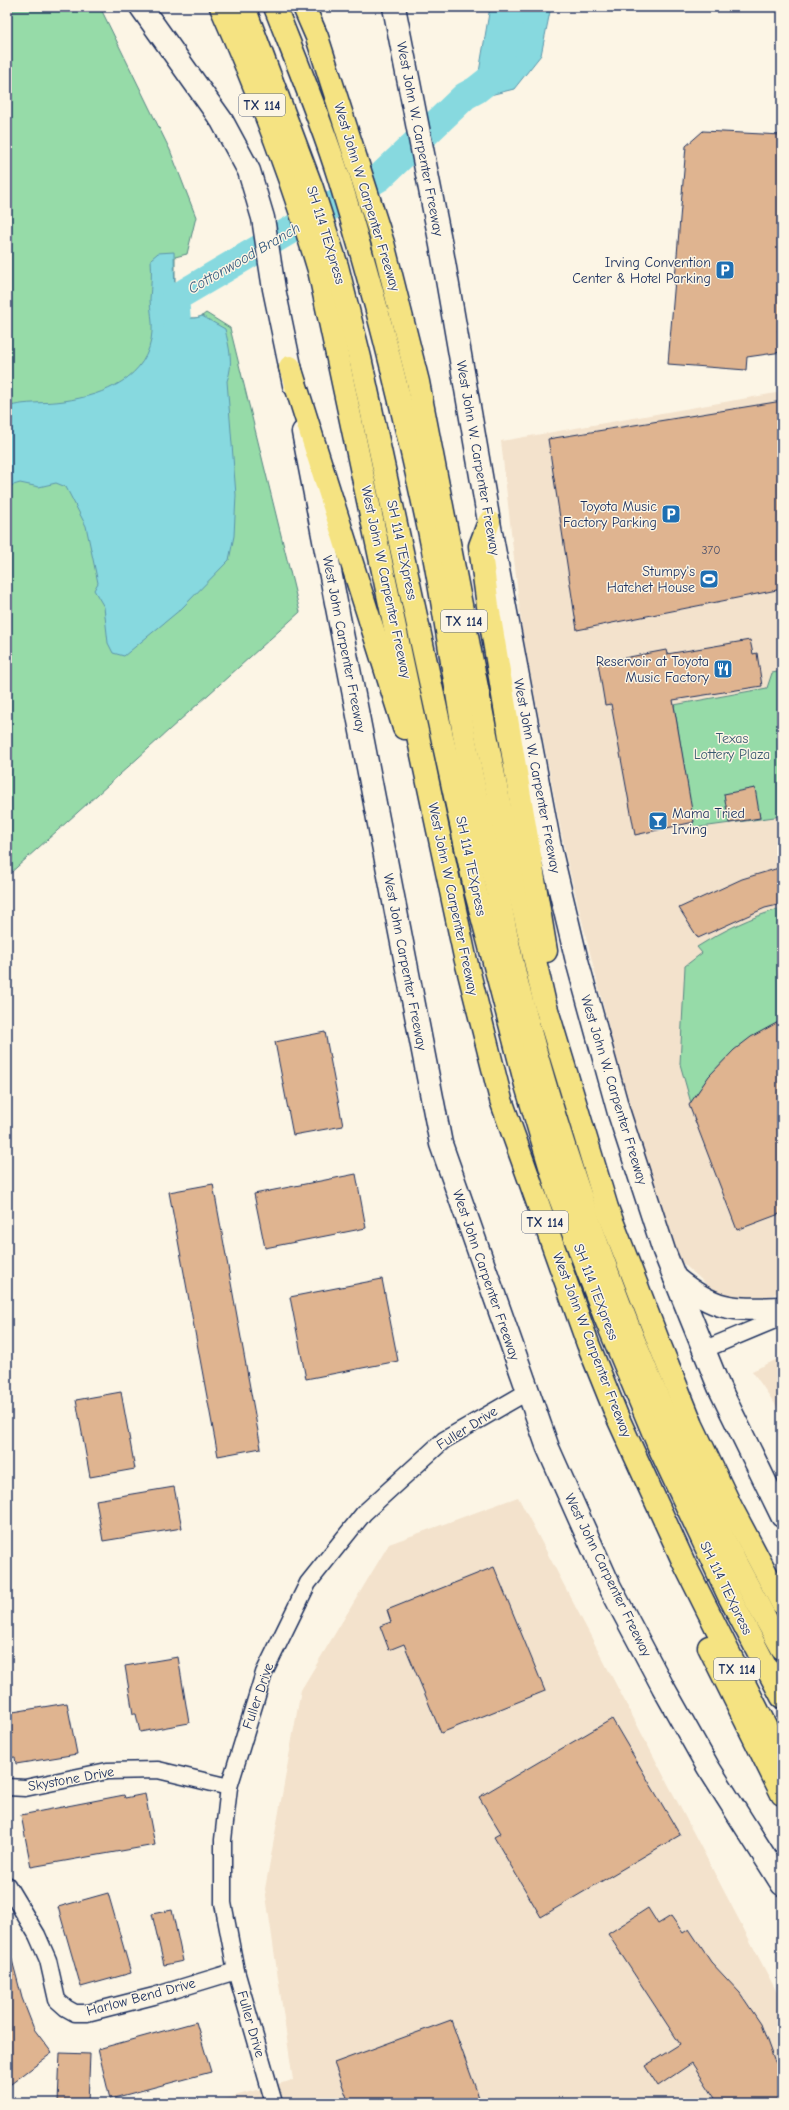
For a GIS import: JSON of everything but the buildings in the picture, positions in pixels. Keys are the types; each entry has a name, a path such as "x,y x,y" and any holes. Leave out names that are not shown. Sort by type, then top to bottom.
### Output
{"highway":[{"name":"West John W Carpenter Freeway","path":"221,7 269,123 299,205 328,268 442,850 465,957 502,1100 588,1344 617,1416 692,1578 782,1759"},
{"name":"SH 114 TEXpress","path":"244,7 312,188 328,268 360,358 476,893 526,1085 558,1193 605,1317 661,1451 729,1596 782,1697"},
{"name":"SH 114 TEXpress","path":"275,7 314,106 338,174 362,254 430,532 469,762 519,988 568,1156 620,1310 677,1444 748,1588 782,1648"},
{"name":"West John W Carpenter Freeway","path":"304,7 317,38 383,243 418,382 500,807 544,1000 607,1208 659,1343 692,1424 731,1507 782,1603"},
{"path":"290,367 442,850"},
{"path":"489,522 480,546 488,606 549,968 544,1000"},
{"path":"692,1578 690,1607 782,1794"}],"main road":[{"name":"West John Carpenter Freeway","path":"141,7 222,121 249,171 263,218 274,289 441,1144 527,1392 548,1448 614,1594 662,1687 708,1766 782,1884"},
{"name":"West John W. Carpenter Freeway","path":"394,7 431,198 489,522 551,852 576,957 619,1113 675,1278 719,1387 782,1516"},
{"path":"675,1278 693,1293 713,1303 736,1310 782,1308"}],"street":[{"path":"703,1350 782,1317"},
{"name":"Fuller Drive","path":"274,2103 236,1971 224,1903 223,1840 229,1787 264,1673 308,1583 364,1513 410,1469 444,1440 527,1392"},
{"name":"Skystone Drive","path":"7,1787 25,1788 107,1771 158,1770 229,1787"},
{"name":"Harlow Bend Drive","path":"7,1885 37,1935 48,1960 57,2000 66,2008 75,2013 87,2013 154,1996 236,1971"}],"shaded area":[{"path":"782,392 782,1291 760,1300 720,1296 679,1260 627,1101 566,857 522,631 501,441"},
{"path":"782,1357 782,1414 752,1371"},
{"path":"518,1497 782,2002 782,2103 209,2103 293,2080 265,1889 301,1690 389,1544"}],"green space":[{"path":"7,7 100,7 170,150 196,217 187,254 175,257 175,304 184,315 188,317 197,318 206,313 230,328 300,612 7,876"},
{"name":"Texas Lottery Plaza","path":"782,671 782,816 694,828 674,705 767,688 772,673"},
{"path":"782,908 782,1021 753,1038 730,1055 710,1076 691,1103 680,1064 685,966 702,953 697,947 707,941 749,920"}],"water":[{"path":"490,7 551,7 541,55 514,89 490,95 476,90"},
{"path":"174,252 175,304 179,312 189,318 202,316 225,329 228,342 230,368 227,381 236,495 234,536 229,560 181,609 124,656 113,653 108,643 104,607 94,590 98,583 86,526 66,487 56,483 39,487 20,483 7,487 7,407 21,404 64,401 94,394 109,389 122,382 133,372 143,361 149,348 152,332 150,299 151,259 158,253"}],"waterway":[{"name":"Cottonwood Branch","path":"179,344 175,298 379,178 465,96 476,90 495,75 513,7"}],"place":[{"name":"Irving Convention Center & Hotel Parking","path":"725,270"},
{"name":"Toyota Music Factory Parking","path":"671,514"},
{"name":"Stumpy's Hatchet House","path":"709,579"},
{"name":"Reservoir at Toyota Music Factory","path":"723,669"},
{"name":"Mama Tried Irving","path":"658,821"}]}
